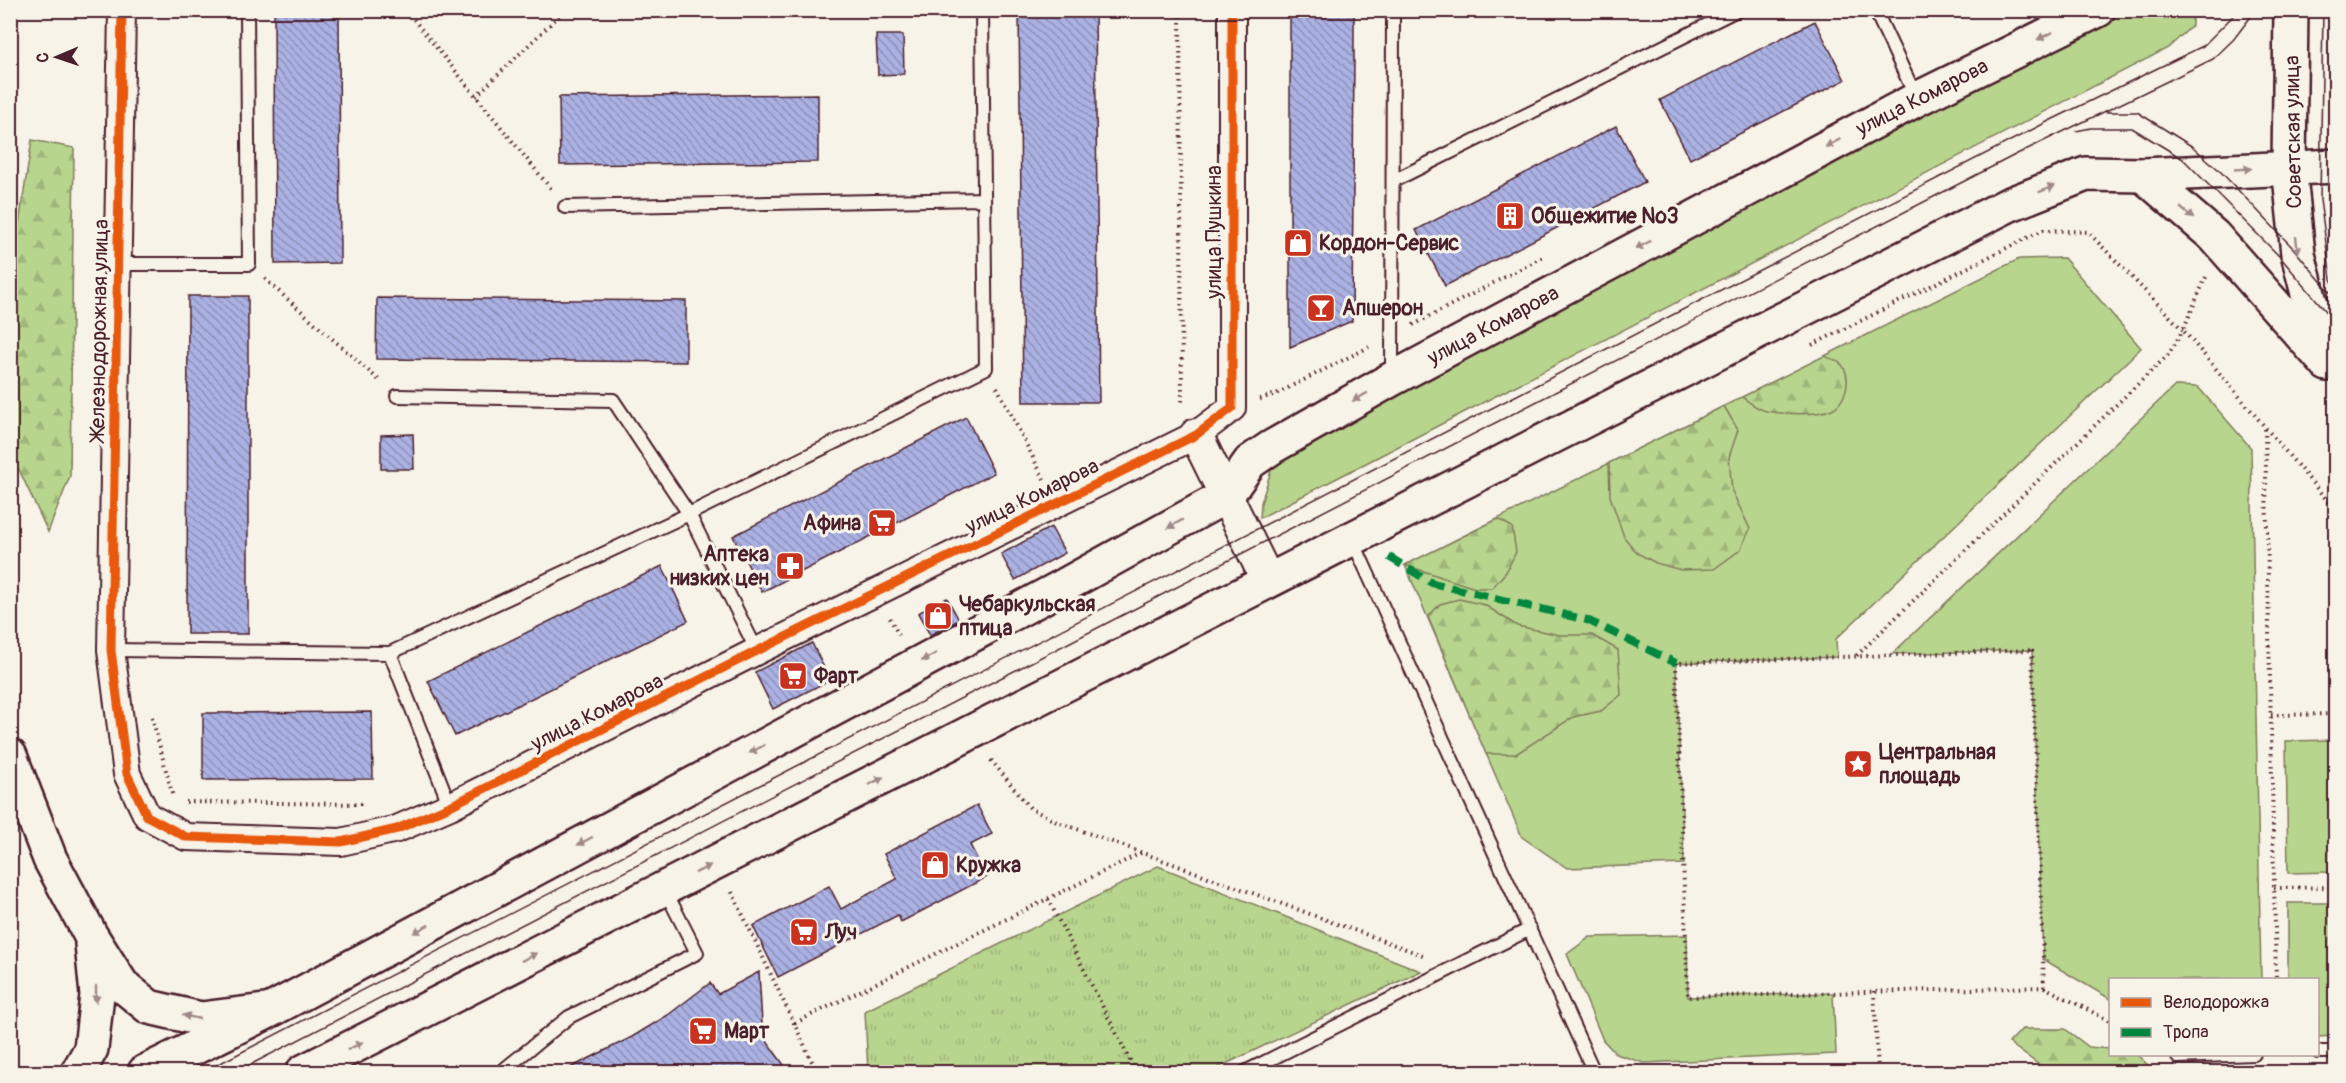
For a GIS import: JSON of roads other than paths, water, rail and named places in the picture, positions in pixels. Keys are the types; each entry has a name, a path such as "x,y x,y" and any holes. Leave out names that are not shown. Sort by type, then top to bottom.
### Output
{"main road":[{"name":"улица Комарова","path":"145,1072 269,1011 1058,589 1226,496 1250,462 1272,447 1392,379 1917,99 2098,10"},
{"name":"Советская улица","path":"2291,10 2289,166 2298,254 2310,302 2336,354"},
{"path":"303,1072 2008,205 2086,174 2143,175 2289,166 2336,166"},
{"path":"2143,175 2214,236 2336,373"},
{"path":"10,756 50,859 91,936 122,985 150,1007 201,1019 269,1011"},
{"path":"10,821 50,859"},
{"path":"78,1072 91,1049 97,995 91,936"}],"street":[{"name":"Железнодорожная улица","path":"111,650 122,10"},
{"name":"улица Пушкина","path":"1189,422 1233,408 1232,10"},
{"name":"улица Комарова","path":"111,650 127,774 147,816 186,837 341,842 397,829 450,806 757,651 1189,422"},
{"path":"1189,422 1268,581"}],"lane":[{"path":"119,264 249,264 247,10"},
{"path":"111,650 390,653 689,514 986,368 982,10"},
{"path":"1711,10 1711,24"},
{"path":"1393,181 1737,10"},
{"path":"1875,10 1917,99"},
{"path":"1392,379 1393,12"},
{"path":"565,207 983,199"},
{"path":"397,396 613,400 689,514 757,651"},
{"path":"1352,539 1594,1072"},
{"path":"390,653 450,806"},
{"path":"501,1072 569,1017 697,953 664,889"},
{"path":"1245,1072 1530,930"},
{"path":"2319,1052 2336,1052"},
{"path":"2178,1057 2203,1056"}],"tram line":[{"path":"203,1072 2047,122 2203,46 2239,10"},
{"path":"236,1072 2015,155 2213,59 2233,40 2256,10"},
{"path":"2323,10 2320,200 2331,279 2336,289"},
{"path":"2106,112 2137,112 2193,147 2219,170 2293,248 2336,299"},
{"path":"2076,131 2091,128 2132,128 2183,159 2281,258 2336,323"}],"place":[{"name":"Общежитие №3","path":"1510,216"},
{"name":"Кордон-Сервис","path":"1298,243"},
{"name":"Апшерон","path":"1321,308"},
{"name":"Афина","path":"882,523"},
{"name":"Аптека низких цен","path":"790,566"},
{"name":"Чебаркульская птица","path":"938,616"},
{"name":"Фарт","path":"793,676"},
{"name":"Центральная площадь","path":"1858,764"},
{"name":"Кружка","path":"935,865"},
{"name":"Луч","path":"804,932"},
{"name":"Март","path":"703,1031"}]}
